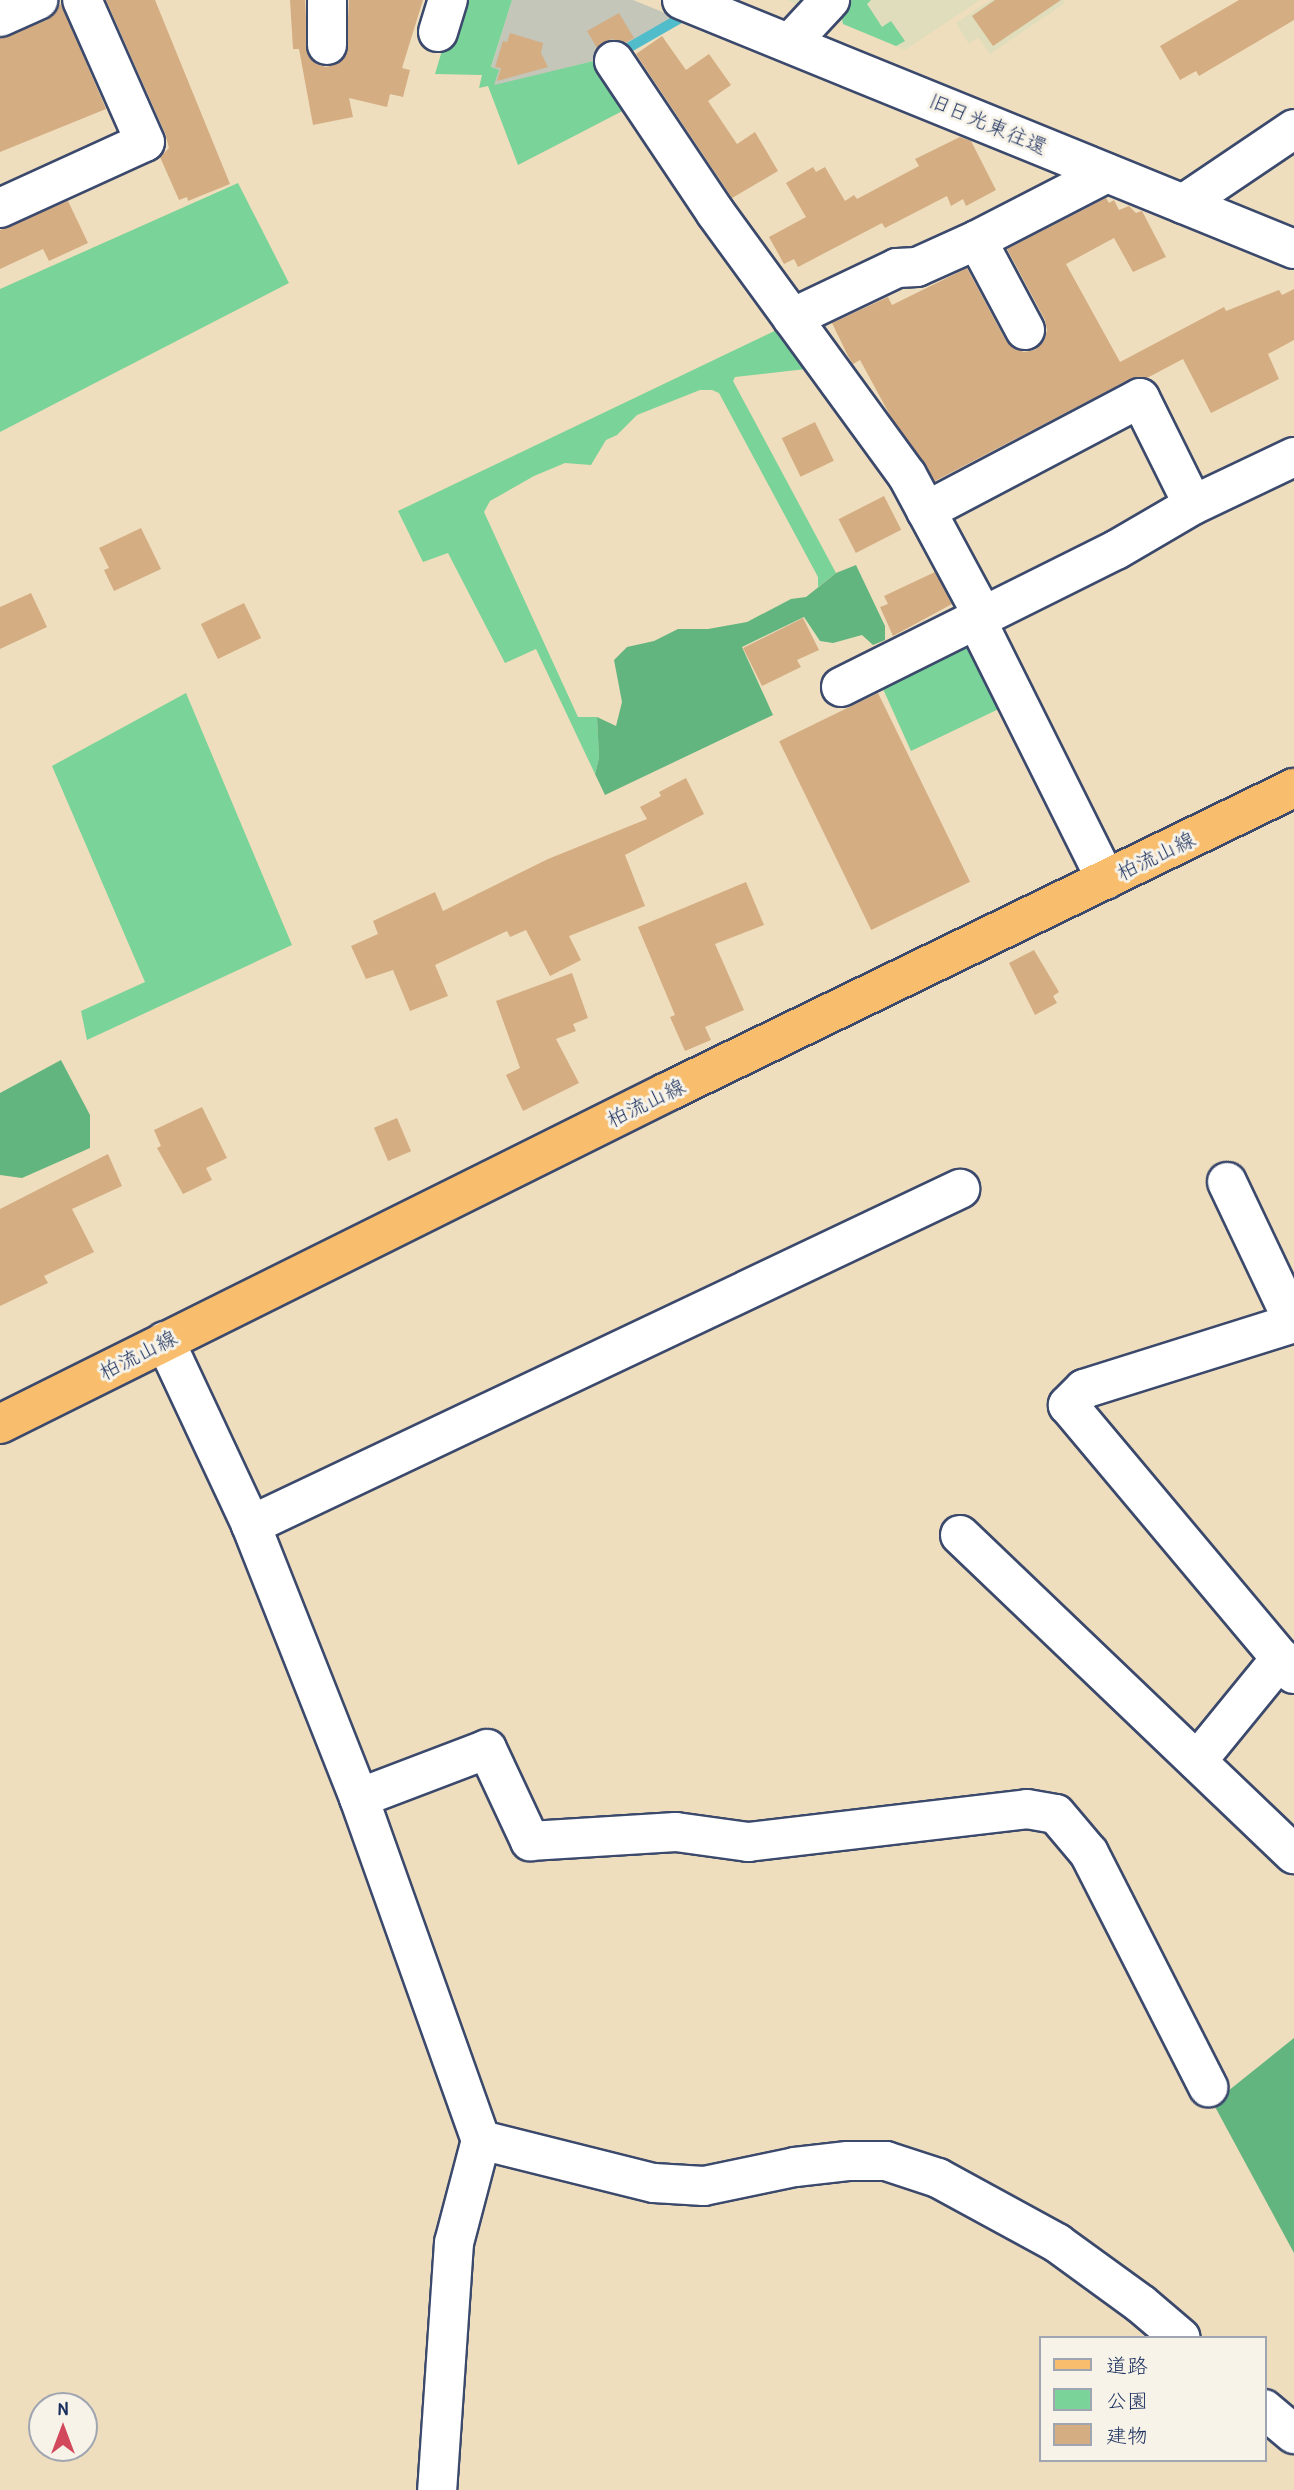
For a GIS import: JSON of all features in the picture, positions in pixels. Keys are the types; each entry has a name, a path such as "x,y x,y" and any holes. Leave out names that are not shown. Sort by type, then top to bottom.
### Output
{"main road":[{"name":"柏流山線","path":"0,1424 679,1086 1294,788"}],"street":[{"path":"0,17 38,0"},
{"path":"0,208 145,142 82,0"},
{"path":"327,0 327,45"},
{"name":"旧日光東往還","path":"682,0 1294,249"},
{"path":"790,43 830,0"},
{"path":"614,61 715,212 907,475 1106,880"},
{"path":"1183,204 1294,129"},
{"path":"792,318 897,268 917,267 977,240 1107,173"},
{"path":"977,240 1025,330"},
{"path":"926,511 1140,398 1193,505"},
{"path":"841,687 1116,550 1193,505 1294,457"},
{"path":"1197,1761 1287,1666 1068,1405 1084,1389 1294,1323 1227,1182"},
{"path":"251,1525 960,1189"},
{"path":"165,1341 251,1525 359,1798 481,2140 454,2243 437,2490"},
{"path":"960,1535 1294,1854"},
{"path":"359,1798 487,1749 530,1841 676,1832 748,1842 1027,1810 1056,1814 1089,1853 1209,2087"},
{"path":"481,2140 654,2183 704,2186 795,2167 848,2161 886,2161 938,2178 1057,2243 1141,2304 1179,2336"},
{"path":"1266,2411 1294,2434"}],"shaded area":[{"path":"512,0 633,0 675,17 606,58 494,86 491,68"},
{"path":"787,0 980,0 905,50"},
{"path":"991,0 1063,0 1065,3 990,54 978,37 969,44 956,23"}],"green space":[{"path":"457,0 512,0 491,67 499,70 494,85 606,58 638,103 518,165 488,86 479,88 482,75 435,74"},
{"path":"852,0 871,0 867,4 882,27 891,21 905,41 896,46 843,24 841,11"},
{"path":"238,183 289,283 0,432 0,289"},
{"path":"787,325 806,369 735,377 733,381 836,573 818,587 818,577 719,393 712,390 700,390 637,415 617,435 606,440 591,465 565,463 534,476 490,501 484,512 578,717 597,717 599,758 595,774 536,649 505,663 448,553 423,562 398,511"},
{"path":"856,565 885,626 885,640 873,645 862,635 833,643 820,641 804,617 742,647 773,715 605,795 595,774 599,758 597,717 616,726 622,702 614,660 627,647 654,641 678,629 708,629 747,622 791,599 806,597 836,573"},
{"path":"960,639 976,644 1005,706 911,751 879,680"},
{"path":"186,693 292,945 87,1040 81,1011 145,982 52,766"},
{"path":"61,1060 90,1115 90,1148 22,1178 0,1175 0,1093"},
{"path":"1294,2038 1294,2253 1213,2103"}],"building":[{"path":"106,0 155,0 230,184 188,201 187,197 179,200 160,157 169,148 165,133"},
{"path":"290,0 305,0 308,55 316,64 326,67 337,64 346,55 349,0 423,0 402,68 410,70 403,97 390,94 387,107 349,98 353,117 313,125 299,49 293,49"},
{"path":"995,0 1061,0 993,46 972,16"},
{"path":"1239,0 1294,0 1294,20 1199,76 1196,71 1180,80 1160,46"},
{"path":"61,4 106,109 0,152 0,38 47,20"},
{"path":"619,13 634,38 625,43 612,39 597,48 587,31"},
{"path":"510,33 543,43 541,53 548,67 497,81 501,68 495,67 503,41 507,42"},
{"path":"662,36 686,70 709,54 731,85 708,101 737,144 755,132 778,171 732,198 636,54"},
{"path":"960,137 971,141 996,190 966,206 963,199 951,206 947,196 885,228 882,223 798,267 794,259 784,264 769,237 806,217 786,183 813,167 816,172 825,167 845,201 854,195 857,199 919,166 915,159"},
{"path":"1106,198 1109,203 1114,200 1119,210 1129,206 1136,213 1142,211 1166,257 1133,272 1114,238 1066,264 1120,362 1224,307 1226,311 1279,290 1282,295 1294,289 1294,340 1268,354 1279,379 1211,413 1183,359 1147,378 1130,379 935,481 891,417 860,360 853,364 832,323 888,297 892,305 967,268 1006,341 1013,348 1024,352 1035,350 1044,341 1047,330 1045,320 1007,249"},
{"path":"68,201 88,243 49,261 43,249 0,269 0,230"},
{"path":"815,422 834,461 801,477 782,438"},
{"path":"884,496 901,530 856,553 839,519"},
{"path":"141,528 161,569 114,591 104,570 109,568 99,548"},
{"path":"935,572 952,604 893,636 880,607 888,604 884,596"},
{"path":"31,593 47,627 0,649 0,607"},
{"path":"244,603 261,638 218,659 201,624"},
{"path":"803,618 819,650 797,660 801,667 762,686 743,648"},
{"path":"878,693 970,882 871,930 779,741"},
{"path":"686,778 704,814 625,855 645,906 569,936 581,960 550,976 526,930 510,937 507,931 435,965 448,996 410,1011 393,970 366,979 351,946 378,934 373,921 435,892 443,911 548,859 647,819 640,807 661,796 659,792"},
{"path":"746,882 764,925 715,944 744,1010 705,1027 711,1040 685,1051 670,1017 675,1015 638,927"},
{"path":"1034,950 1059,992 1053,996 1057,1003 1035,1015 1009,963"},
{"path":"572,973 588,1018 573,1024 576,1031 556,1039 579,1083 523,1111 506,1075 520,1068 496,1001"},
{"path":"202,1107 227,1158 206,1168 212,1180 183,1194 157,1148 161,1146 154,1130"},
{"path":"397,1118 411,1151 388,1161 374,1128"},
{"path":"108,1154 122,1186 72,1209 94,1252 44,1276 48,1283 0,1306 0,1209"}],"waterway":[{"path":"616,55 682,17"}]}
